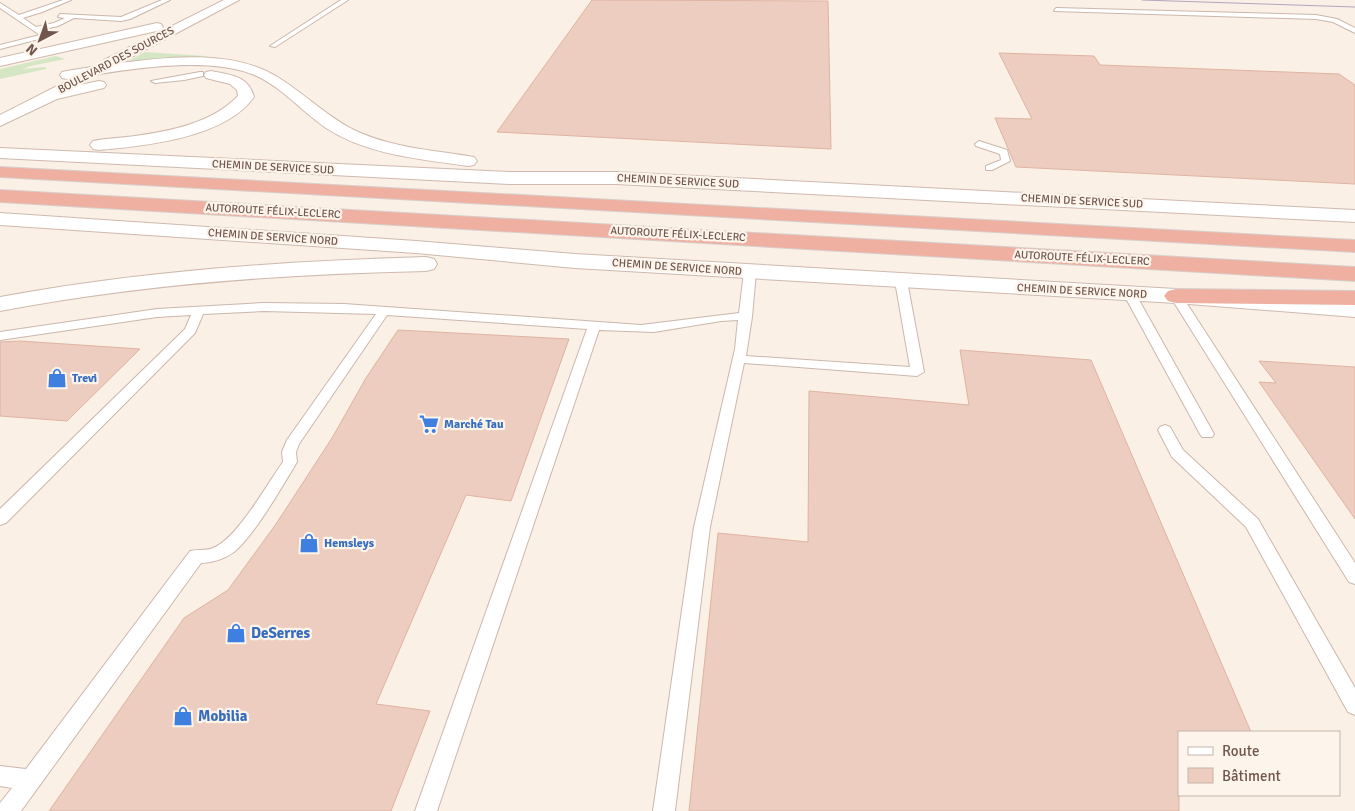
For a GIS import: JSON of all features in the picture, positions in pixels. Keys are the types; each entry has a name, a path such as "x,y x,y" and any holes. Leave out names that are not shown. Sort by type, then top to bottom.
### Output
{"highway":[{"name":"AUTOROUTE FÉLIX-LECLERC","path":"0,172 1355,246"},
{"name":"AUTOROUTE FÉLIX-LECLERC","path":"0,196 1355,274"},
{"path":"1176,296 1355,298"}],"main road":[{"name":"BOULEVARD DES SOURCES","path":"0,108 216,0"},
{"name":"BOULEVARD DES SOURCES","path":"0,121 52,95 64,86 233,0"},
{"path":"0,62 69,48 168,24"},
{"path":"140,47 228,56 245,61 248,69"},
{"path":"67,75 96,70 189,63 226,64 267,76 335,126 380,145 432,156 616,178"},
{"path":"0,145 99,144 152,138 184,131 211,122 231,112 246,97 244,88 236,81 220,76 178,73 139,77 52,95"},
{"name":"CHEMIN DE SERVICE SUD","path":"0,153 510,178 616,178 1355,216"},
{"name":"CHEMIN DE SERVICE NORD","path":"0,219 416,247 574,261 1129,293 1355,310"},
{"path":"0,304 97,286 215,273 352,266 574,261"}],"lane":[{"path":"19,17 40,12 68,0"},
{"path":"60,16 121,19 130,17 167,0"},
{"path":"272,46 345,0"},
{"path":"0,5 45,36 0,47"},
{"path":"27,7 40,12"},
{"path":"1056,10 1316,17 1335,20 1355,32"},
{"path":"35,29 56,25 73,17"},
{"path":"154,81 184,78 200,74"},
{"path":"979,144 1004,152 1006,161 989,168"},
{"path":"664,811 702,527 739,360 746,317 750,272"},
{"path":"739,360 917,372 902,281"},
{"path":"1129,293 1207,434"},
{"path":"1176,296 1355,577"},
{"path":"0,336 114,317 199,310 294,307 655,329 734,316 746,317"},
{"path":"0,519 191,330 199,310"},
{"path":"8,811 196,556 204,557 221,552 242,535 290,462 289,452 292,443 384,311"},
{"path":"426,811 594,326"},
{"path":"1165,430 1177,453 1252,523 1355,706"},
{"path":"0,776 31,780"}],"green space":[{"path":"145,52 205,56 235,61 123,64"},
{"path":"56,56 65,59 22,69 45,67 46,69 0,79 0,69"}],"building":[{"path":"592,0 828,1 831,149 497,132"},
{"path":"999,53 1094,56 1100,65 1339,74 1355,85 1355,184 1016,167 995,118 1032,119"},
{"path":"398,330 569,339 511,501 466,495 376,704 430,711 391,811 49,811 184,618 228,590 276,524 332,438 366,378"},
{"path":"20,341 140,349 67,421 0,416 0,342"},
{"path":"960,350 1091,360 1251,731 1178,731 1179,811 689,811 718,533 808,542 809,391 969,405"},
{"path":"1259,361 1355,367 1355,519 1259,382 1276,383"}],"tram line":[{"path":"1142,0 1355,7"}],"place":[{"name":"Trevi","path":"57,378"},
{"name":"Marché Tau","path":"429,424"},
{"name":"Hemsleys","path":"309,543"},
{"name":"DeSerres","path":"236,633"},
{"name":"Mobilia","path":"183,716"}]}
